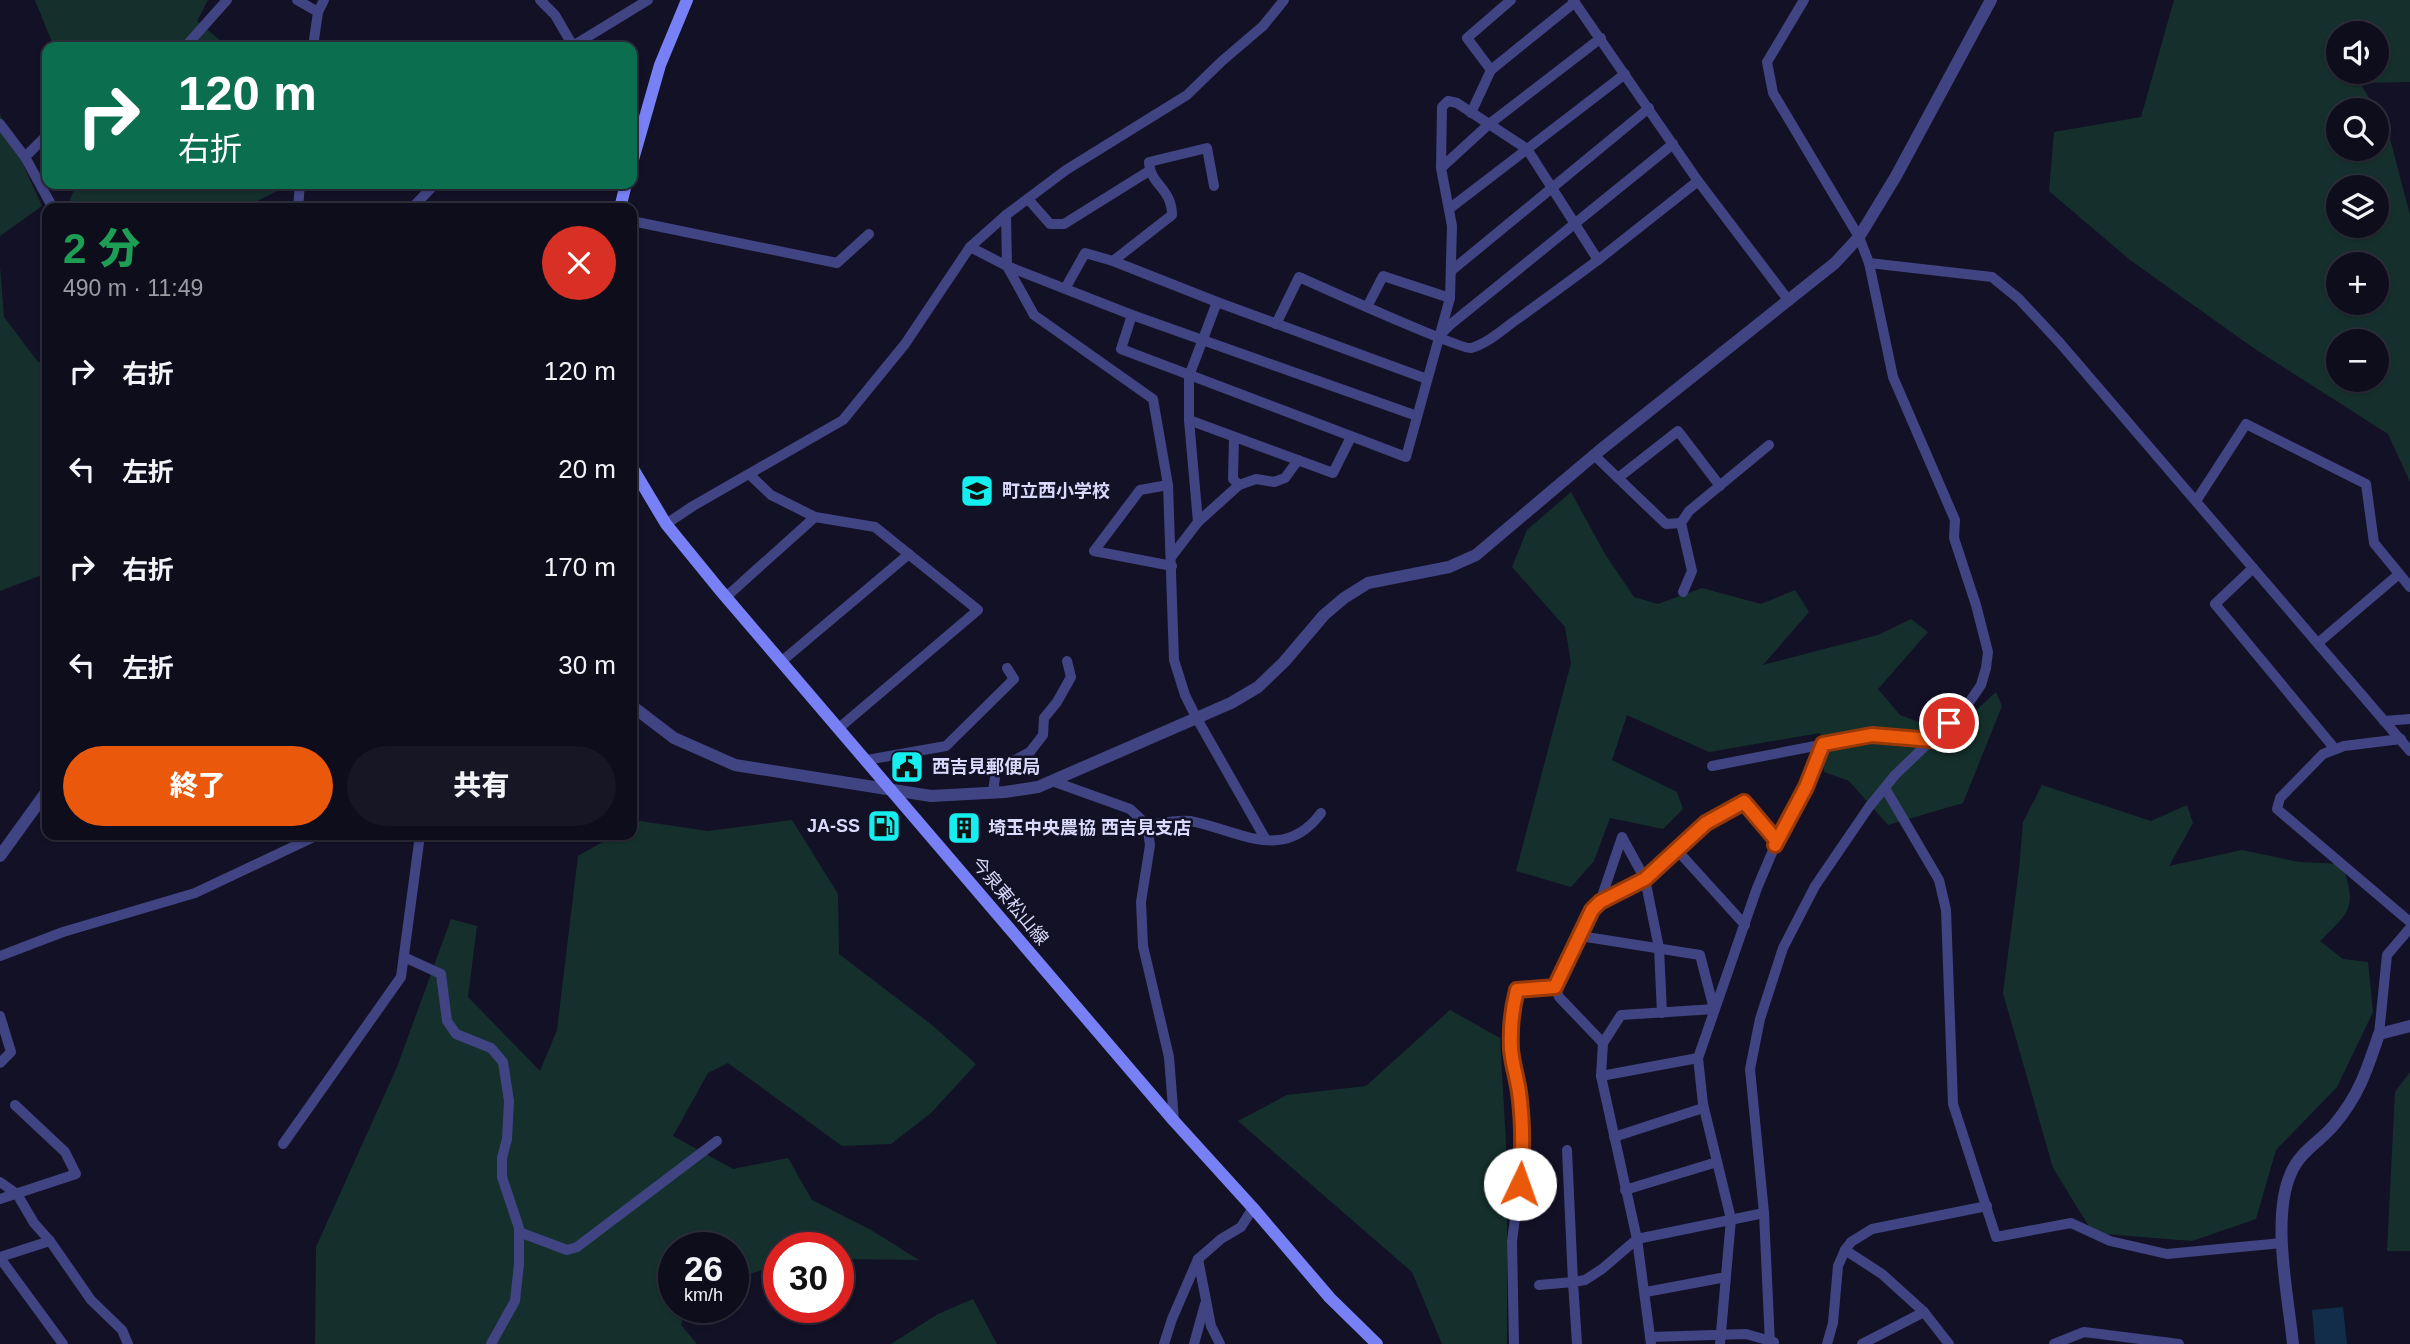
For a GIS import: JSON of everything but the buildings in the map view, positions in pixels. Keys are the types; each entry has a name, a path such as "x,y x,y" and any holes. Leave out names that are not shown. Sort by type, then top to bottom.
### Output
{"main road":[{"path":"637,146 660,65 687,0"},
{"name":"今泉東松山線","path":"637,475 666,524 726,597 1174,1121 1330,1298 1377,1344"}],"street":[{"path":"190,42 227,0"},
{"path":"297,0 318,12"},
{"path":"314,42 318,12 324,0"},
{"path":"540,0 555,15 569,42"},
{"path":"580,42 648,0"},
{"path":"666,524 843,419 905,344 970,247 1006,215 1066,170 1187,95 1263,26 1284,0"},
{"path":"1491,70 1467,38 1511,0"},
{"path":"1715,1009 1621,1016 1603,1043 1601,1076 1637,1239 1651,1341 1720,1340 1746,1334 1772,1343 1765,1213 1750,1069 1760,1018 1783,948 1815,886 1869,807 1895,775 1966,707 1981,685 1987,652 1976,605 1954,538 1955,520 1893,377 1869,263 1859,237 1773,93 1767,62 1804,0"},
{"path":"637,710 674,738 735,765 931,796 1038,787 1231,703 1258,687 1284,662 1324,615 1343,598 1367,583 1449,567 1476,555 1594,455 1835,263 1859,237 1991,0"},
{"path":"1471,113 1491,70 1574,1 1698,181 1789,301"},
{"path":"1441,169 1488,125 1601,38"},
{"path":"1449,209 1625,74"},
{"path":"1132,315 1121,349 1406,457 1450,298 1452,236 1441,169 1442,107 1448,102 1457,103 1527,149 1598,260"},
{"path":"1451,271 1649,108"},
{"path":"0,124 25,157 42,188"},
{"path":"25,157 42,140"},
{"path":"1440,336 1451,324 1673,144"},
{"path":"1113,261 1172,215 1172,201 1149,171 1149,162 1206,148 1214,186"},
{"path":"1028,199 1050,223 1064,224 1149,171"},
{"path":"1276,324 1299,277 1440,336 1459,347 1470,348 1494,336 1598,260 1698,181"},
{"path":"417,203 430,189"},
{"path":"1006,215 1007,265 1034,315 1153,399 1168,485 1174,660 1185,695 1196,717 1266,840"},
{"path":"637,222 837,263 870,234"},
{"path":"970,247 1007,265 1132,315 1417,416"},
{"path":"1066,287 1085,253 1113,261 1427,379"},
{"path":"1869,263 1992,277 2004,285 2060,343 2410,751"},
{"path":"1367,307 1383,276 1450,298"},
{"path":"1198,522 1189,420 1189,376 1217,302"},
{"path":"1189,420 1333,473 1351,437"},
{"path":"2196,501 2246,424 2366,484 2374,543 2410,587"},
{"path":"1618,478 1678,431 1720,486"},
{"path":"1234,438 1233,479 1238,485"},
{"path":"1683,592 1692,571 1681,523 1689,512 1769,445"},
{"path":"1594,455 1666,524 1681,523"},
{"path":"1172,561 1198,522 1238,485 1256,479 1274,482 1285,478 1298,460"},
{"path":"748,474 771,495 815,517 875,527 978,610 839,728"},
{"path":"1168,485 1140,490 1094,551 1172,561"},
{"path":"726,597 815,517"},
{"path":"782,661 909,554"},
{"path":"2253,568 2215,604 2335,749"},
{"path":"2318,643 2399,574"},
{"path":"993,792 996,770 1030,752 1043,735 1044,718 1071,677 1067,661"},
{"path":"867,760 947,746 1014,679 1007,668"},
{"path":"2384,721 2410,719"},
{"path":"1712,766 1872,735 1932,740"},
{"path":"2400,739 2335,749 2323,754 2280,799 2277,809 2410,922"},
{"path":"1720,1340 1731,1219 1703,1108 1698,1058 1775,845 1806,787 1823,744"},
{"path":"1052,780 1130,809 1147,825 1150,845 1141,902 1143,946 1169,1057 1174,1121"},
{"path":"1885,788 1939,880 1946,909 1953,1104 1996,1237 2071,1223 2110,1241 2166,1254 2282,1243"},
{"path":"0,856 42,797"},
{"path":"1603,1043 1559,997 1555,987 1592,910 1600,902 1645,879 1706,823 1744,802 1777,841 1775,845"},
{"path":"1147,825 1188,820 1253,839 1266,840 1295,837 1321,813"},
{"path":"1600,902 1622,837 1645,879 1659,948 1662,1013"},
{"path":"0,956 63,932 195,894 308,840"},
{"path":"284,1144 401,977 419,840"},
{"path":"1676,849 1745,925"},
{"path":"2293,1344 2282,1243 2282,1209 2291,1171 2302,1154 2333,1126 2361,1087 2379,1034 2387,956 2410,928"},
{"path":"1580,936 1700,955 1715,1009"},
{"path":"404,957 441,974 447,1021 457,1034 491,1048 503,1062 509,1101 502,1177 519,1233 515,1301 491,1344"},
{"path":"1514,1344 1512,1241 1523,1159 1519,1091 1511,1050 1512,1009 1517,990 1555,987"},
{"path":"0,1016 10,1052 0,1063"},
{"path":"2379,1034 2410,1026"},
{"path":"1601,1076 1698,1058"},
{"path":"0,1199 76,1174 65,1152 15,1105"},
{"path":"1614,1137 1703,1108"},
{"path":"519,1233 567,1250 577,1247 717,1141"},
{"path":"1567,1150 1577,1344"},
{"path":"1625,1190 1717,1161"},
{"path":"0,1182 17,1194 34,1223 50,1241 91,1300 122,1330 128,1344"},
{"path":"1827,1344 1833,1323 1838,1266 1851,1242 1872,1229 1987,1206"},
{"path":"1164,1344 1176,1308 1198,1259 1221,1239 1241,1227 1253,1208"},
{"path":"1539,1284 1585,1280 1637,1239 1765,1213"},
{"path":"50,1241 0,1258 62,1344"},
{"path":"1845,1250 1882,1274 1924,1312 1949,1344"},
{"path":"1198,1259 1211,1326 1220,1344"},
{"path":"1646,1292 1726,1277"},
{"path":"1195,1344 1206,1299"},
{"path":"1862,1344 1924,1312"},
{"path":"2054,1344 2084,1332 2179,1344"}],"green space":[{"path":"35,0 208,0 197,21 222,42 52,42"},
{"path":"2174,0 2410,0 2410,82 2389,82 2389,21 2326,21 2326,84 2361,84 2369,98 2326,98 2326,161 2389,161 2389,135 2410,215 2410,482 2388,434 2255,349 2130,260 2049,191 2054,132 2141,117"},
{"path":"0,114 42,206 0,236"},
{"path":"75,189 279,190 254,203 72,203 70,199"},
{"path":"0,266 4,317 38,362 42,363 42,575 0,591"},
{"path":"1571,492 1605,554 1634,597 1658,604 1702,588 1761,604 1795,590 1809,612 1763,665 1878,635 1911,619 1928,632 1878,689 1900,715 1950,734 1996,692 2002,706 1963,803 1888,825 1849,781 1824,772 1820,733 1709,752 1627,715 1612,760 1677,792 1683,809 1663,829 1610,818 1594,861 1571,887 1516,871 1571,663 1565,627 1512,567 1527,530"},
{"path":"2042,785 2151,821 2187,805 2193,823 2169,866 2242,850 2299,862 2342,864 2349,890 2348,907 2345,915 2320,941 2343,959 2368,962 2373,1012 2337,1087 2276,1150 2256,1219 2192,1241 2093,1233 2053,1168 2003,993 2023,822"},
{"path":"792,820 838,894 839,954 932,1025 976,1064 931,1113 891,1144 842,1146 728,1063 708,1073 673,1136 733,1169 788,1158 812,1200 871,1230 919,1260 854,1259 854,1232 763,1232 763,1270 749,1274 749,1232 658,1232 658,1323 682,1323 697,1344 315,1344 316,1247 397,1067 451,919 477,926 468,997 540,1071 557,1030 578,856 606,840 637,840 637,822 708,831"},
{"path":"1450,1010 1500,1038 1507,1162 1507,1344 1442,1344 1412,1272 1238,1121 1287,1095 1366,1086"},
{"path":"2410,1072 2410,1251 2387,1251 2395,1092"},
{"path":"973,1299 997,1344 891,1344 938,1314"}],"water":[{"path":"2343,1307 2347,1344 2315,1344 2312,1310"}],"place":[{"name":"町立西小学校","path":"977,491"},
{"name":"西吉見郵便局","path":"907,767"},
{"name":"JA-SS","path":"884,826"},
{"name":"埼玉中央農協 西吉見支店","path":"964,828"}],"route":[{"path":"1520,1184 1523,1159 1521,1118 1511,1050 1512,1009 1517,990 1555,987 1592,910 1600,902 1645,879 1706,823 1744,802 1777,841 1775,845 1806,787 1823,744 1872,735 1932,740 1949,723"}]}
